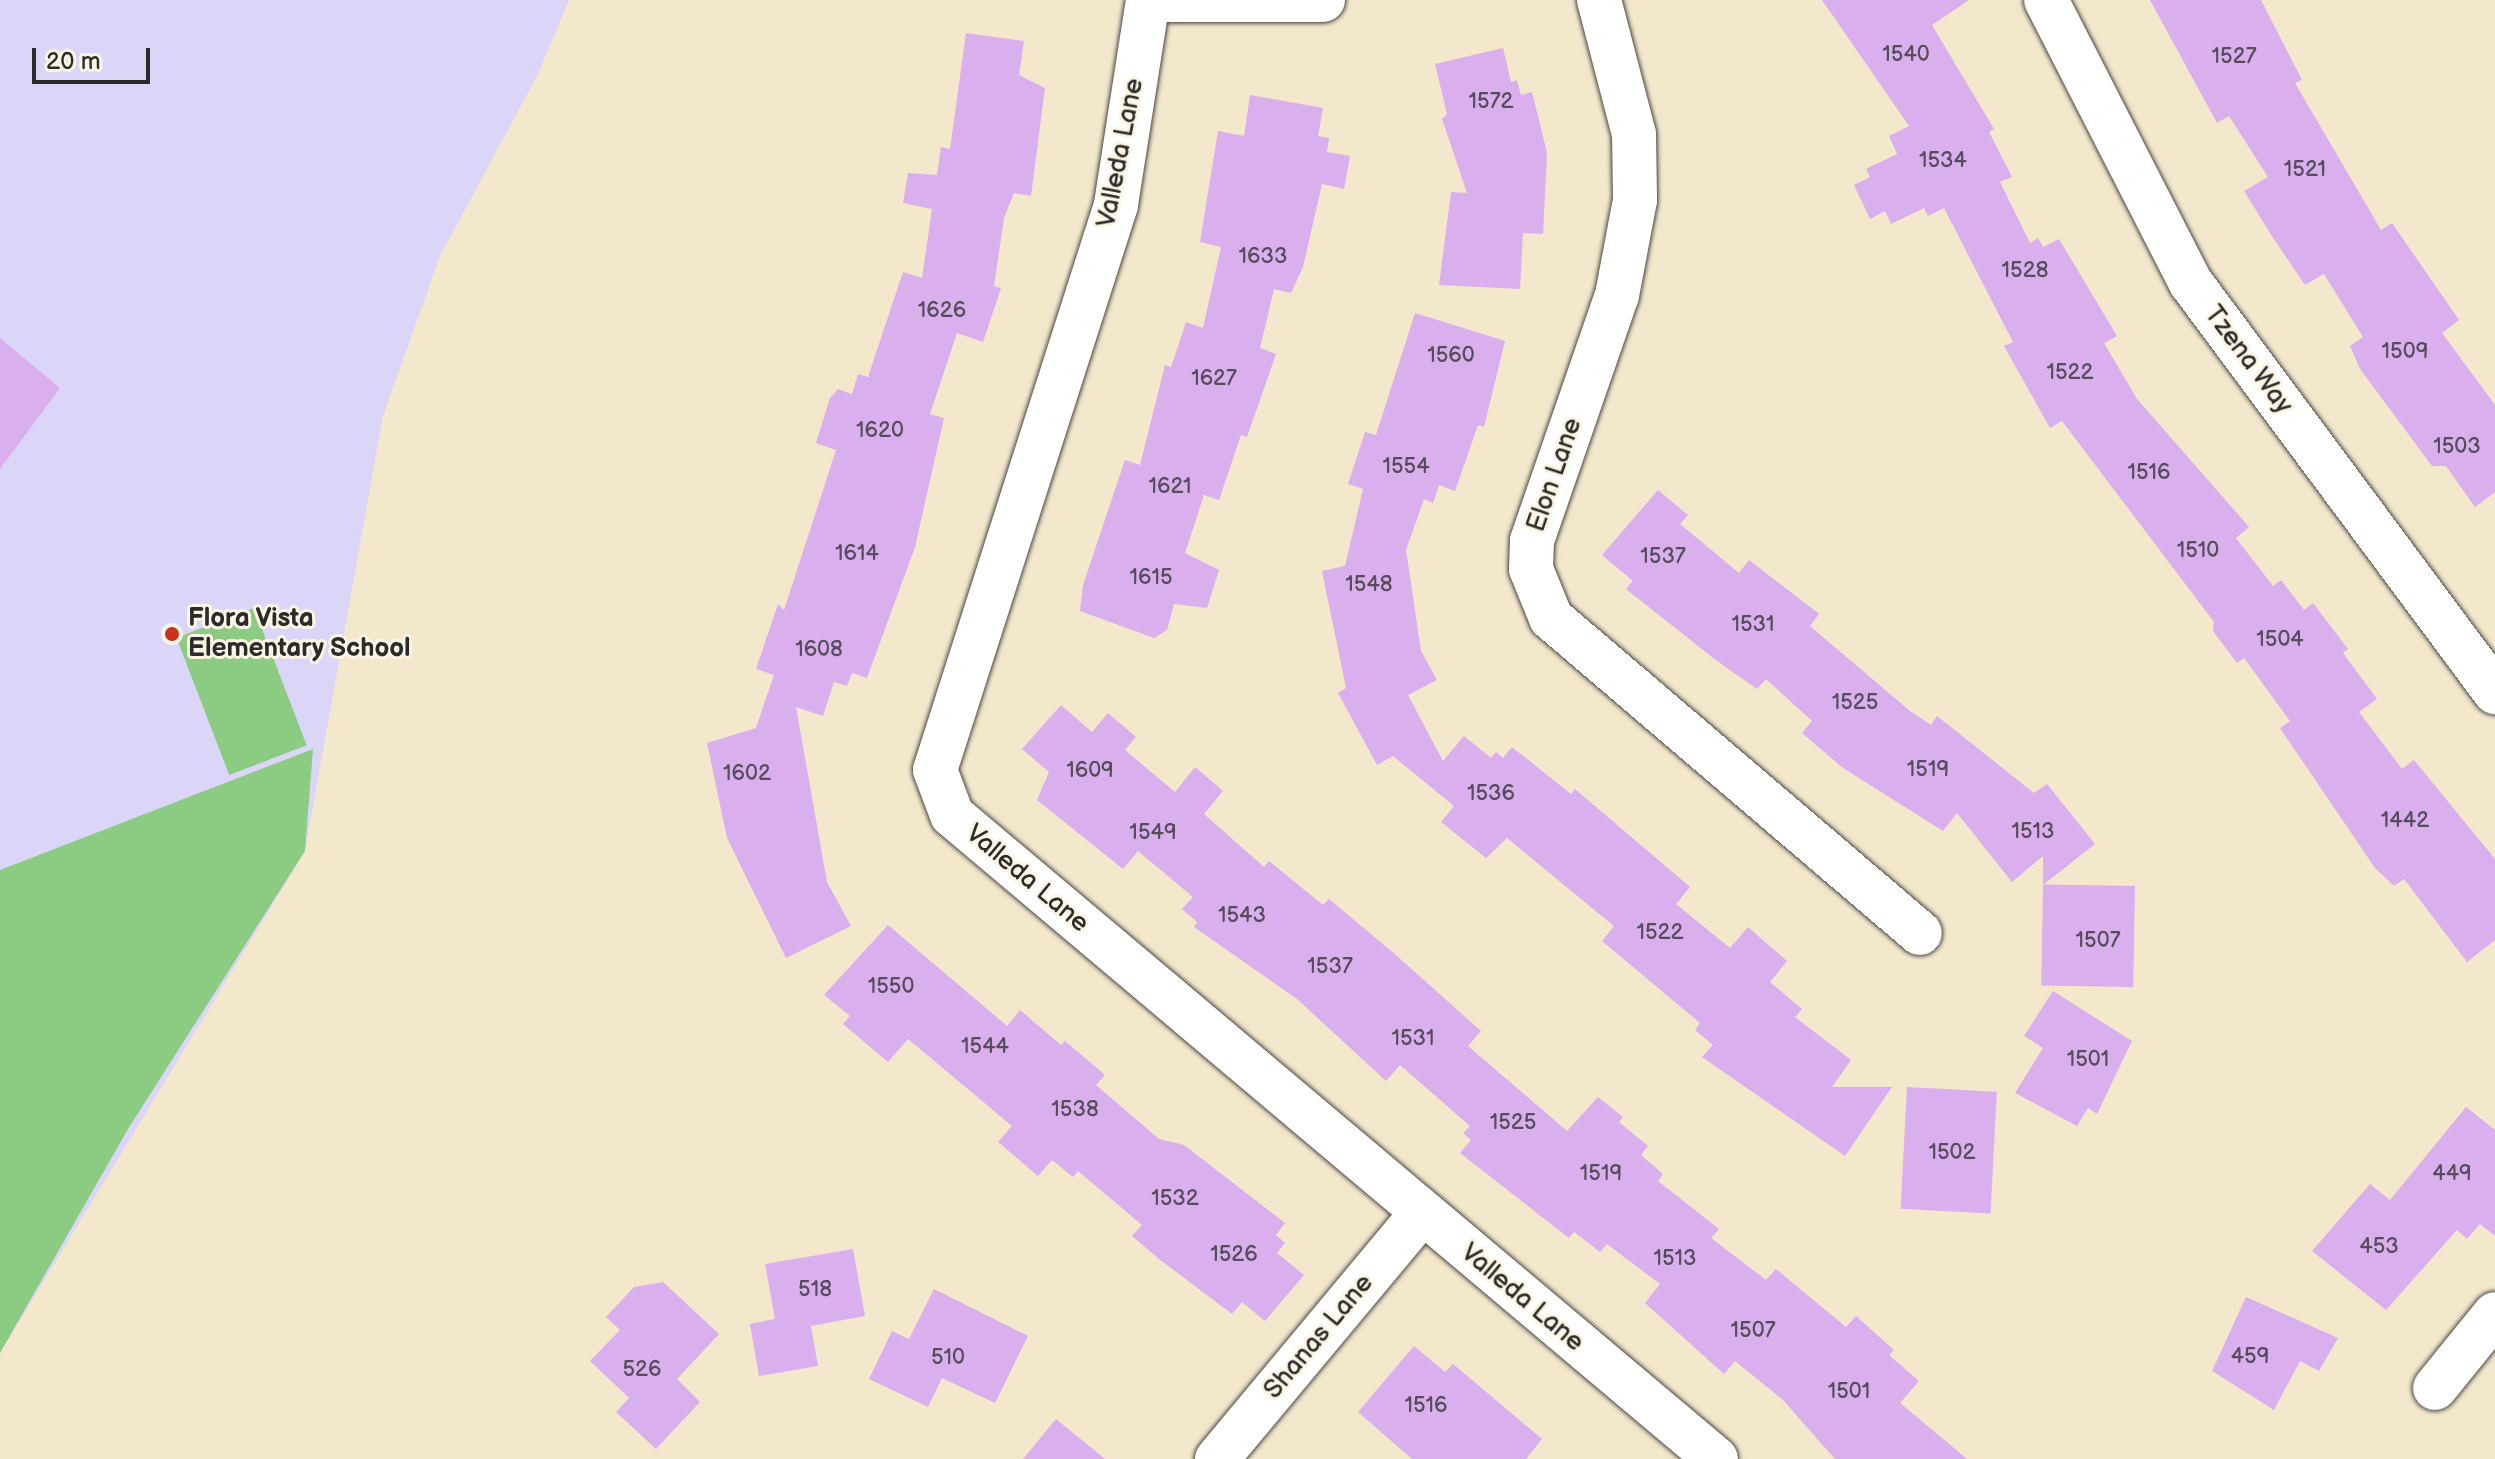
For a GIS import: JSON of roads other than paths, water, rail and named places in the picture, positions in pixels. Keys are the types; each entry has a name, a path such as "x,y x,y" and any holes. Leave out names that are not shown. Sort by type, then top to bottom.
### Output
{"street":[{"name":"Valleda Lane","path":"1148,0 1116,205 935,770 952,815 1421,1214 1716,1459"},
{"path":"1160,0 1323,0"},
{"name":"Elon Lane","path":"1599,0 1634,134 1635,200 1617,295 1532,541 1531,569 1551,618 1920,933"},
{"name":"Tzena Way","path":"2046,0 2191,283 2495,692"},
{"name":"Shanas Lane","path":"1217,1459 1421,1214"},
{"path":"2435,1388 2495,1314"}],"place":[{"name":"Flora Vista Elementary School","path":"172,634"}]}
